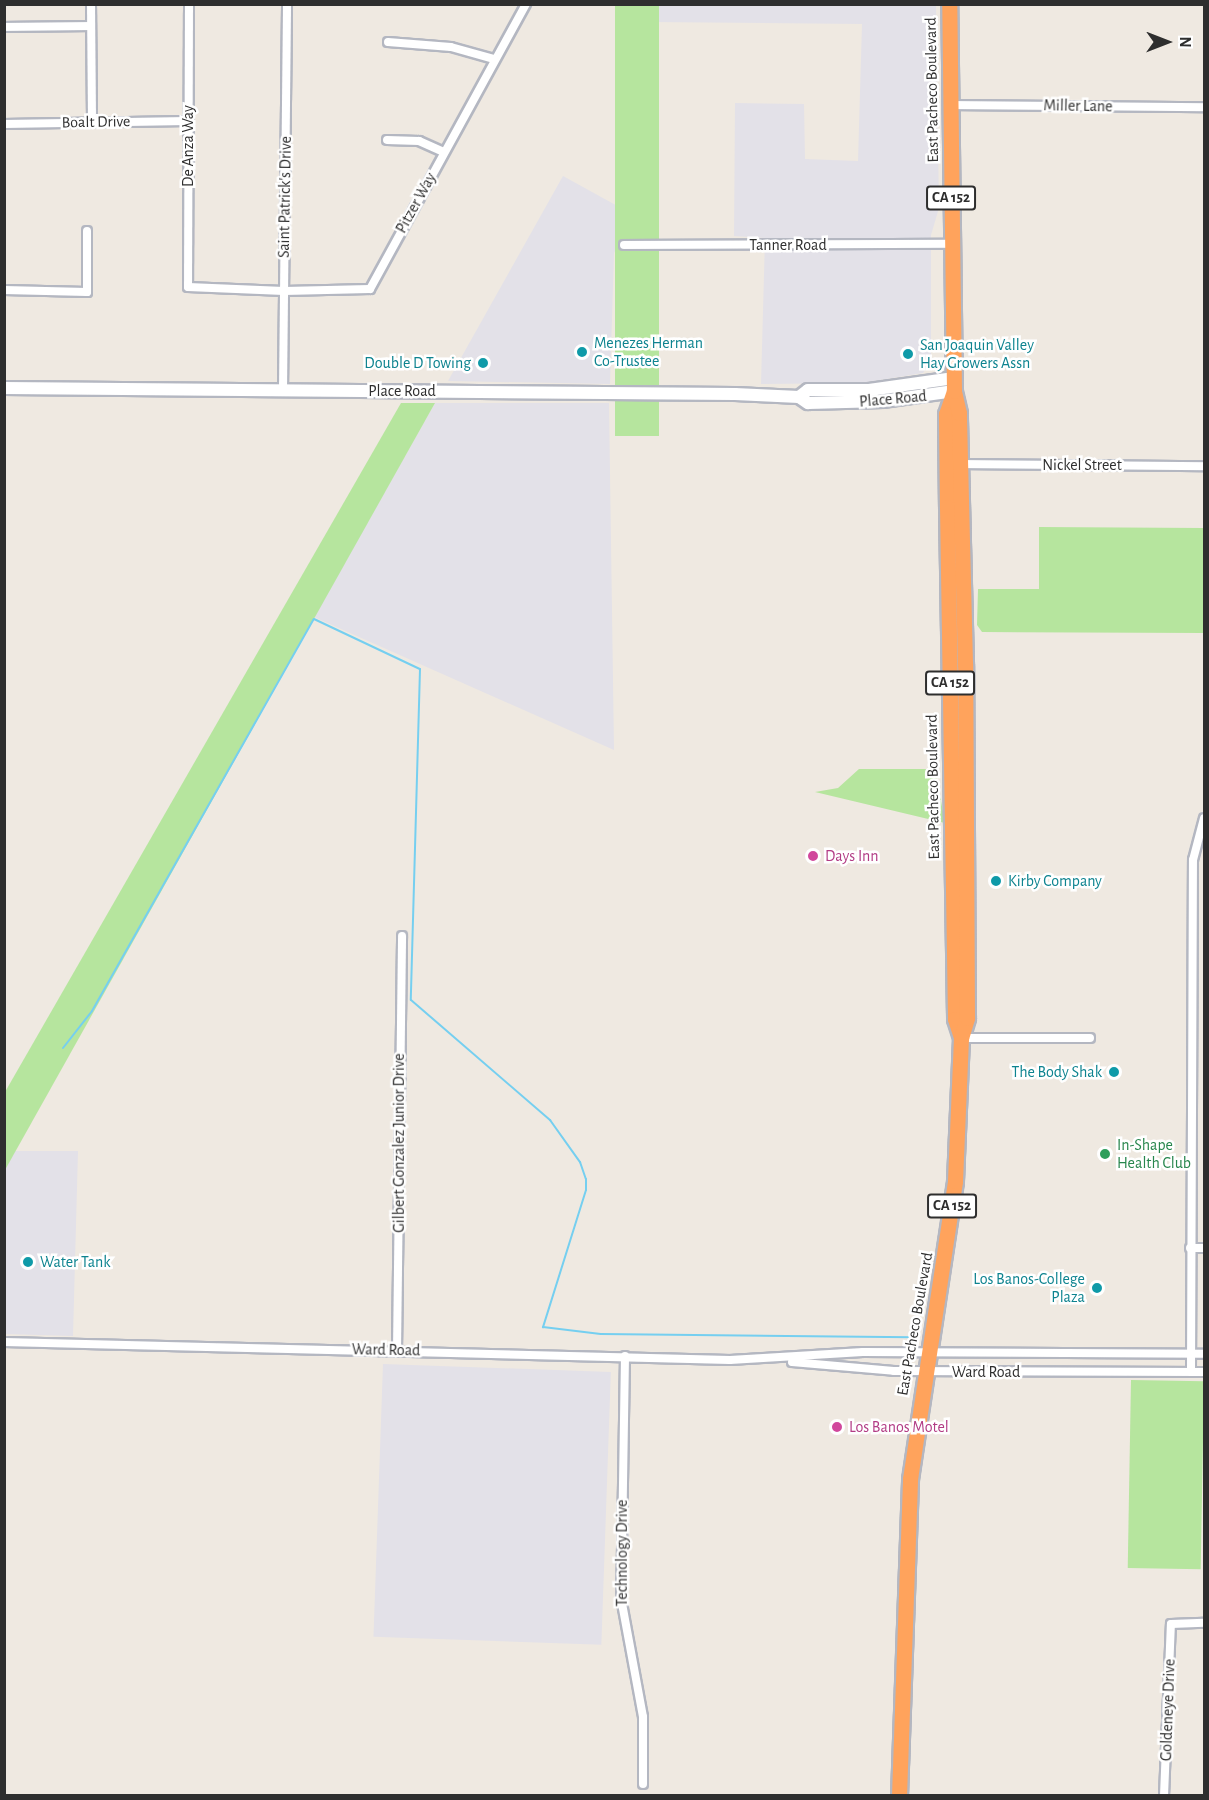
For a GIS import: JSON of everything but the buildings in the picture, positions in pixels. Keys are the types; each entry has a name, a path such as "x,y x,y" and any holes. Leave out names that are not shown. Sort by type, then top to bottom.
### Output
{"highway":[{"name":"East Pacheco Boulevard","path":"898,1796 906,1541 914,1443 956,1181 961,1038 967,1018 960,464 959,413 954,385 949,4"},
{"name":"East Pacheco Boulevard","path":"954,385 946,414 954,1019 961,1038"}],"street":[{"path":"91,4 92,122"},
{"name":"De Anza Way","path":"188,287 189,4"},
{"name":"Saint Patrick's Drive","path":"283,390 287,4"},
{"name":"Pitzer Way","path":"188,287 284,291 370,289 526,4"},
{"path":"4,27 90,26"},
{"path":"388,42 451,47 494,59"},
{"name":"Miller Lane","path":"951,105 1204,107"},
{"name":"Boalt Drive","path":"4,124 188,121"},
{"path":"387,140 419,141 444,152"},
{"path":"4,290 87,292 87,231"},
{"name":"Tanner Road","path":"624,245 952,244"},
{"name":"Place Road","path":"4,388 799,397 808,403 883,401 954,385"},
{"name":"Nickel Street","path":"960,464 1204,466"},
{"path":"1191,1372 1193,860 1204,818"},
{"path":"1193,860 1204,860"},
{"name":"Gilbert Gonzalez Junior Drive","path":"397,1350 402,936"},
{"path":"961,1038 1090,1038"},
{"path":"1190,1248 1204,1248"},
{"name":"Ward Road","path":"4,1342 767,1360 925,1372 1204,1372"},
{"name":"Ward Road","path":"767,1360 928,1352 1204,1354"},
{"name":"Technology Drive","path":"625,1356 621,1598 643,1717 643,1784"},
{"name":"Goldeneye Drive","path":"1164,1796 1171,1624 1204,1623"}],"shaded area":[{"path":"659,5 936,5 939,208 931,235 931,361 923,373 862,383 761,384 765,238 734,236 735,103 804,104 805,159 858,161 862,24 649,22"},
{"path":"563,176 621,208 621,238 614,253 610,384 448,381"},
{"path":"435,403 609,403 614,750 314,617"},
{"path":"15,1151 78,1151 73,1336 5,1334 5,1170"},
{"path":"383,1364 611,1372 601,1645 373,1637"}],"green space":[{"path":"615,5 659,5 659,436 615,436"},
{"path":"401,403 435,403 5,1170 5,1092"},
{"path":"1039,527 1204,528 1204,633 982,632 977,625 978,589 1039,589"},
{"path":"859,769 930,769 936,774 945,823 815,792 838,788"},
{"path":"1131,1380 1204,1381 1201,1569 1128,1568"}],"waterway":[{"path":"63,1048 92,1011 314,619 420,669 411,1000 550,1120 580,1162 586,1179 586,1190 543,1327 601,1334 912,1337"}],"place":[{"name":"Menezes Herman Co-Trustee","path":"582,352"},
{"name":"San Joaquin Valley Hay Growers Assn","path":"908,354"},
{"name":"Double D Towing","path":"483,363"},
{"name":"Days Inn","path":"813,856"},
{"name":"Kirby Company","path":"996,881"},
{"name":"The Body Shak","path":"1114,1072"},
{"name":"In-Shape Health Club","path":"1105,1154"},
{"name":"Water Tank","path":"28,1262"},
{"name":"Los Banos-College Plaza","path":"1097,1288"},
{"name":"Los Banos Motel","path":"837,1427"}]}
